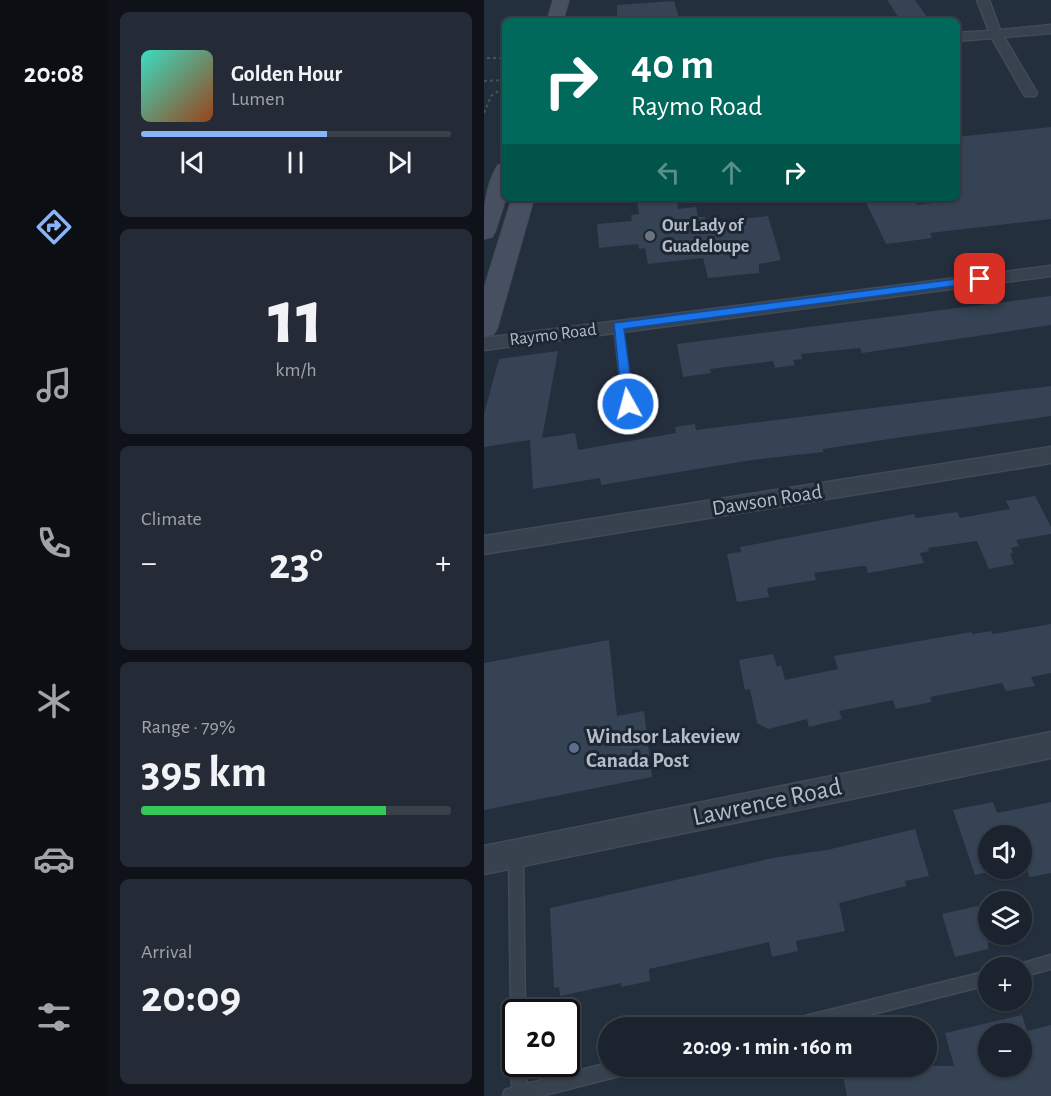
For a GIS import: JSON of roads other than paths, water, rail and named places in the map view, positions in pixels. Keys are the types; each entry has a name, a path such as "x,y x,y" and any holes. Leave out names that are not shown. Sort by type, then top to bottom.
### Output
{"main road":[{"path":"555,18 562,0"},
{"path":"484,232 502,178"},
{"path":"484,329 522,201"}],"street":[{"path":"984,0 996,34 1030,93"},
{"path":"960,37 1051,29"},
{"name":"Raymo Road","path":"484,344 1051,271"},
{"name":"Dawson Road","path":"484,545 1051,455"},
{"name":"Lawrence Road","path":"484,860 1051,745"}],"lane":[{"path":"618,326 628,404"},
{"path":"516,854 518,999"},
{"path":"1032,967 1051,962"},
{"path":"830,1017 978,980"},
{"path":"517,1077 515,1094 598,1073"}],"place":[{"name":"Our Lady of Guadeloupe","path":"650,236"},
{"name":"Windsor Lakeview Canada Post","path":"574,748"}]}
